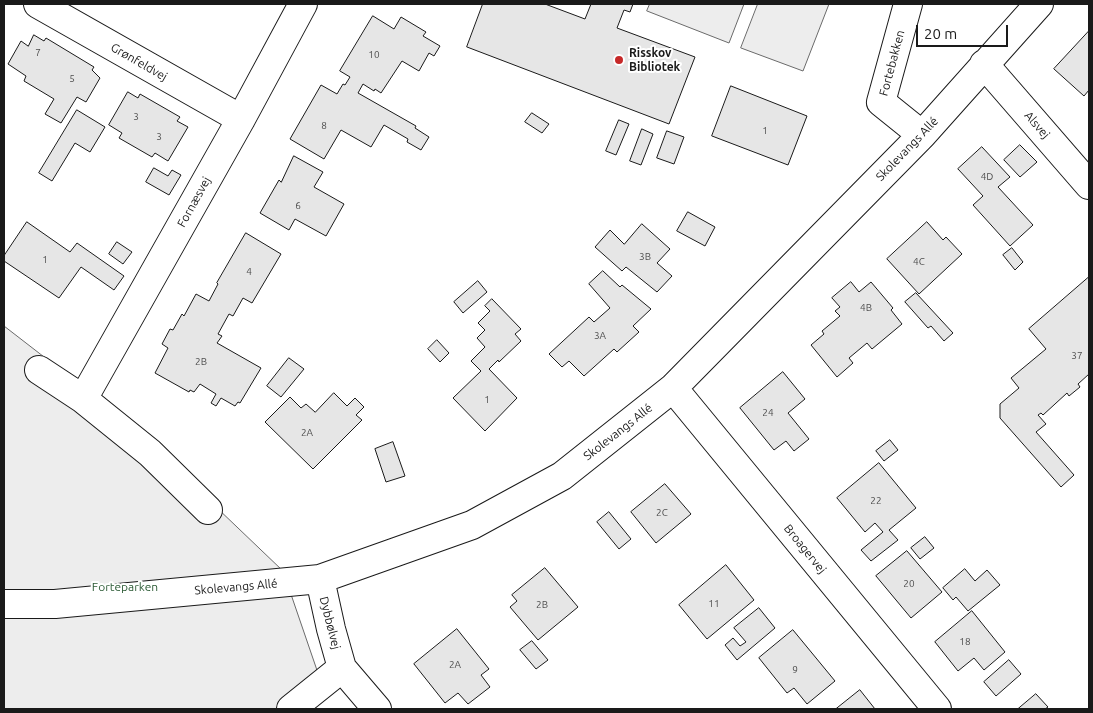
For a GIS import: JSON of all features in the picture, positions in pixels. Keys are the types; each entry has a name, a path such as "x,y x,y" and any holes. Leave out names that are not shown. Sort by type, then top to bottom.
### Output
{"street":[{"name":"Grønfeldvej","path":"38,4 241,119"},
{"name":"Fornæsvej","path":"83,399 241,119 303,4"},
{"name":"Fortebakken","path":"908,4 881,102 922,135"},
{"name":"Skolevangs Allé","path":"4,604 55,604 320,579 472,525 562,476 673,388 922,135 1039,4"},
{"name":"Alsvej","path":"984,64 1089,185"},
{"path":"39,370 83,399 150,453 208,510"},
{"name":"Broagervej","path":"673,388 937,709"},
{"name":"Dybbølvej","path":"320,579 342,668 377,709"},
{"name":"Skolevangs Allé","path":"4,618 55,604"},
{"path":"291,709 342,668"}],"shaded area":[{"path":"650,4 744,4 729,43 647,11"},
{"path":"758,4 829,4 803,71 741,48"},
{"name":"Forteparken","path":"4,326 123,418 283,571 320,679 280,709 4,709"}],"building":[{"path":"483,4 545,4 585,19 591,4 633,4 630,12 624,10 617,28 695,57 669,124 467,47"},
{"path":"373,16 394,29 401,17 426,32 423,36 440,46 434,56 429,53 419,71 402,61 381,93 363,84 358,93 416,126 415,128 429,137 421,150 407,142 408,139 384,125 371,147 341,130 324,159 290,139 321,85 337,94 343,84 345,85 350,77 340,71"},
{"path":"1089,31 1089,90 1084,96 1054,69"},
{"path":"34,35 44,41 46,38 94,67 92,70 100,78 86,102 77,97 61,123 45,114 54,99 24,81 26,76 8,64 21,41 28,46"},
{"path":"731,86 807,116 788,165 712,136"},
{"path":"128,92 138,98 140,94 180,117 177,121 188,127 168,161 155,153 152,157 119,138 122,133 109,125"},
{"path":"77,110 105,127 90,152 75,143 52,181 39,173"},
{"path":"532,113 549,124 542,133 525,122"},
{"path":"619,120 629,124 616,155 606,151"},
{"path":"642,129 653,134 641,165 630,161"},
{"path":"667,131 684,137 674,164 657,158"},
{"path":"1020,145 1037,162 1020,177 1004,160"},
{"path":"982,147 1010,177 998,187 1033,225 1010,246 973,205 983,196 958,169"},
{"path":"294,156 323,172 314,187 344,204 326,236 295,219 289,230 260,213 279,180 281,182"},
{"path":"154,168 168,176 172,170 181,175 169,195 146,182"},
{"path":"688,212 715,227 705,246 677,231"},
{"path":"27,222 70,252 77,243 124,276 114,290 81,267 59,298 4,261 4,256"},
{"path":"927,222 943,240 946,237 962,254 919,294 887,259"},
{"path":"642,224 670,249 657,263 672,276 657,292 626,267 622,271 595,247 610,230 624,244"},
{"path":"246,233 281,254 252,303 243,298 233,316 229,314 218,334 222,336 217,343 261,368 240,403 238,402 235,406 221,398 216,406 211,403 216,394 200,384 194,392 190,390 189,392 155,373 168,348 162,344 170,329 173,330 182,314 184,316 196,294 209,301 217,283"},
{"path":"117,242 132,252 123,264 109,254"},
{"path":"1012,248 1023,262 1015,270 1003,255"},
{"path":"603,271 620,287 622,285 651,309 633,326 639,332 617,352 614,349 584,376 569,361 562,367 549,354 589,317 594,322 610,308 589,284"},
{"path":"1089,277 1089,374 1078,384 1080,387 1069,396 1067,393 1043,415 1041,413 1038,415 1046,424 1036,432 1074,475 1061,487 1000,418 1000,404 1019,388 1011,378 1046,349 1029,329"},
{"path":"478,281 487,292 463,313 454,302"},
{"path":"851,282 859,292 871,282 893,308 891,310 902,324 872,349 867,343 849,358 853,363 837,377 811,345 824,334 822,331 840,316 835,311 840,307 832,298"},
{"path":"916,293 953,333 944,341 931,326 928,328 905,302"},
{"path":"492,299 521,329 515,334 521,341 489,369 517,398 485,431 453,398 481,371 471,361 485,347 477,338 485,330 478,323 490,311 485,306"},
{"path":"437,340 449,353 440,362 428,349"},
{"path":"289,358 304,369 281,397 267,386"},
{"path":"783,372 805,399 788,413 809,439 794,451 786,441 774,450 740,408"},
{"path":"334,393 347,406 355,398 364,407 356,415 362,420 313,469 265,422 290,397 301,408 306,404 315,412"},
{"path":"890,440 898,450 884,461 876,451"},
{"path":"393,442 405,476 386,482 375,449"},
{"path":"879,463 916,508 889,530 898,540 871,561 861,550 883,532 875,523 865,532 837,498"},
{"path":"665,484 691,514 656,543 631,512"},
{"path":"609,512 631,539 619,549 597,522"},
{"path":"925,537 934,548 920,559 911,548"},
{"path":"907,551 942,592 911,618 876,576"},
{"path":"726,565 754,600 707,639 679,605"},
{"path":"545,568 578,607 538,640 510,607 517,601 512,595"},
{"path":"965,569 975,581 987,570 1000,585 968,611 956,597 953,600 943,588"},
{"path":"759,608 775,628 737,660 725,645 733,638 740,646 746,642 734,628"},
{"path":"972,611 1005,652 984,670 974,658 958,671 935,642"},
{"path":"457,629 489,669 481,675 490,687 468,704 458,693 445,703 414,664"},
{"path":"793,630 835,681 807,704 794,688 787,693 759,658"},
{"path":"532,641 548,660 536,669 520,650"},
{"path":"1009,660 1021,674 996,696 984,682"},
{"path":"860,690 875,709 836,709"},
{"path":"1036,694 1048,707 1045,709 1018,709"}],"place":[{"name":"Risskov Bibliotek","path":"619,60"}]}
